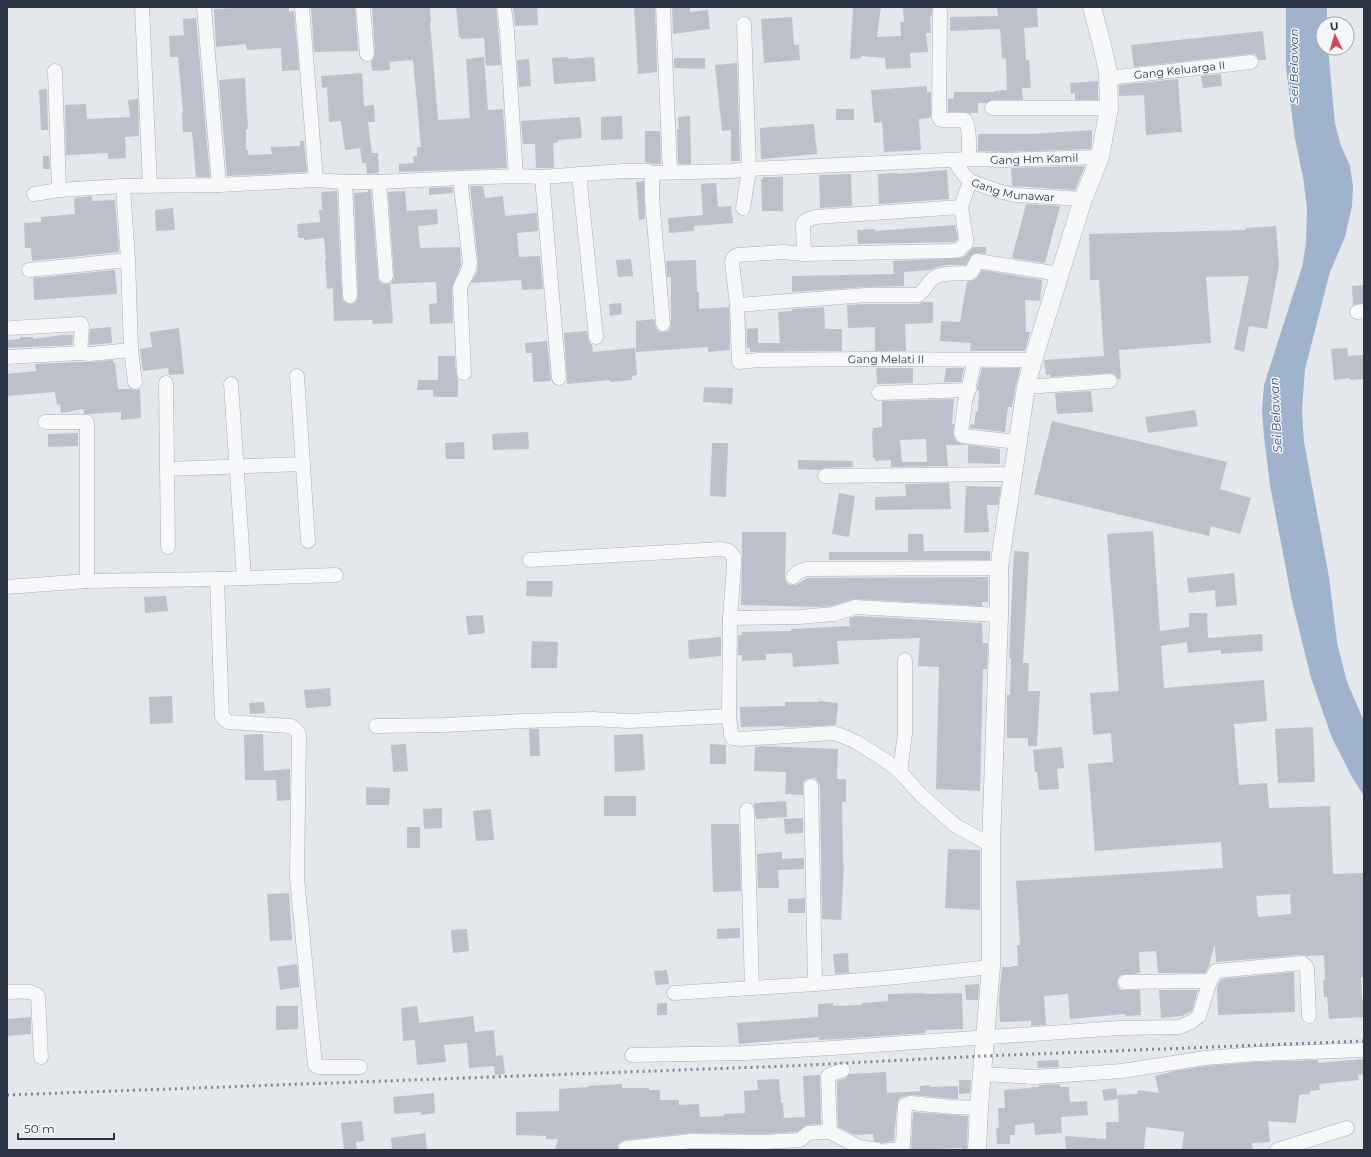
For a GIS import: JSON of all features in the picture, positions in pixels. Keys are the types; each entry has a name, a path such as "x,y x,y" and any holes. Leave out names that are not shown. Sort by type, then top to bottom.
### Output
{"street":[{"path":"142,7 150,186"},
{"path":"204,7 219,185"},
{"path":"302,7 316,180"},
{"path":"363,7 367,54"},
{"path":"504,7 507,32 516,176"},
{"path":"663,7 670,172"},
{"path":"977,1150 979,1108 991,967 991,845 999,615 999,568 1026,386 1032,360 1083,199 1100,157 1108,108 1108,78 1102,45 1092,7"},
{"path":"940,11 939,118 941,120 964,120 966,122 968,128 969,159"},
{"path":"742,208 748,169 744,24"},
{"name":"Gang Keluarga II","path":"1108,78 1251,62"},
{"path":"55,71 59,190"},
{"path":"992,108 1108,108"},
{"name":"Gang Hm Kamil","path":"34,194 59,190 123,186 219,185 316,180 379,182 516,176 542,178 623,171 647,171 652,173 732,171 969,159 1003,160 1100,157"},
{"name":"Gang Munawar","path":"954,160 970,181 994,190 1015,195 1083,199"},
{"path":"652,173 652,199 663,324"},
{"path":"579,174 596,337"},
{"path":"460,178 470,263 468,274 462,281 460,288 464,373"},
{"path":"542,178 559,378"},
{"path":"970,181 961,207 966,238 964,245 959,250 804,254 783,252 737,255 733,258 732,262 737,305 866,295 918,295 936,277 972,272 977,261 985,261 1060,274"},
{"path":"345,182 350,296"},
{"path":"379,182 386,276"},
{"path":"123,186 128,260 131,350 135,382"},
{"path":"804,254 803,224 810,218 961,207"},
{"path":"29,270 128,260"},
{"name":"Gang Melati II","path":"737,305 739,362 758,360 867,359 1032,360"},
{"path":"11,328 81,324 80,353"},
{"path":"7,357 80,353 90,354 131,350"},
{"path":"974,360 961,428 963,436 1018,442"},
{"path":"298,376 308,541"},
{"path":"1026,386 1110,381"},
{"path":"166,383 168,547"},
{"path":"231,384 244,578"},
{"path":"879,393 969,390"},
{"path":"45,422 87,422 87,581"},
{"path":"167,469 304,464"},
{"path":"825,476 1014,474"},
{"path":"530,560 721,549 729,551 734,557 730,618 729,716 731,734 733,738 741,739 834,734 845,736 889,763 900,772 921,796 956,826 991,845"},
{"path":"793,577 798,572 806,569 999,568"},
{"path":"7,587 87,581 216,579 336,574"},
{"path":"216,579 222,717 228,722 291,726 299,735 297,878 315,1065 318,1067 360,1067"},
{"path":"730,618 834,614 855,607 999,615"},
{"path":"900,772 905,733 906,660"},
{"path":"376,726 444,725 522,720 592,719 629,721 729,716"},
{"path":"811,786 815,984"},
{"path":"747,810 752,988"},
{"path":"632,1055 832,1048 1120,1028 1180,1027 1199,1016 1210,981 1216,970 1302,963 1306,966 1307,970 1309,1016"},
{"path":"674,993 815,984 991,967"},
{"path":"1124,982 1210,981"},
{"path":"7,992 29,992 35,993 38,996 41,1057"},
{"path":"982,1074 1035,1077 1122,1071 1205,1058 1257,1054 1364,1050"},
{"path":"830,1132 828,1076 843,1070"},
{"path":"887,1150 898,1150 902,1148 904,1105 910,1103 979,1108"},
{"path":"1278,1150 1347,1128"},
{"path":"626,1148 692,1141 763,1142 800,1140 808,1134 830,1132 859,1147 878,1150"}],"water":[{"name":"Sei Belawan","path":"1286,7 1327,7 1327,16 1315,16 1315,56 1329,56 1335,124 1341,146 1350,166 1353,186 1352,206 1345,237 1330,272 1305,369 1302,410 1304,442 1329,577 1337,642 1347,682 1364,721 1364,796 1352,777 1332,738 1311,678 1292,601 1270,485 1264,437 1262,410 1264,385 1302,267 1306,244 1307,208 1303,177 1295,139 1286,67"}],"building":[{"path":"237,7 289,7 289,12 294,11 299,70 282,71 281,48 247,50 246,44 216,47 214,9"},
{"path":"311,7 355,7 358,51 314,52"},
{"path":"372,7 430,7 438,120 470,118 466,59 484,57 488,110 503,109 507,168 399,172 399,164 414,163 413,156 417,156 417,147 421,147 413,60 390,62 390,70 372,71 371,61 374,58 375,53"},
{"path":"456,7 496,7 501,65 486,66 484,38 461,39 461,37 459,37"},
{"path":"513,7 537,7 538,25 515,26"},
{"path":"634,7 655,7 657,72 638,74"},
{"path":"672,7 690,7 690,12 708,10 710,29 673,34"},
{"path":"853,7 881,7 877,37 901,36 900,22 904,22 903,7 933,7 930,17 931,33 926,33 928,52 910,53 911,68 886,69 885,58 861,56 861,58 850,59"},
{"path":"997,7 1037,7 1038,27 1024,28 1026,60 1029,60 1031,88 1022,88 1023,100 992,100 986,103 978,103 978,113 948,112 948,99 954,98 954,92 994,92 1007,90 1006,58 1002,59 1000,29 950,31 950,17 998,16"},
{"path":"792,17 794,45 799,44 800,60 764,63 761,19"},
{"path":"196,18 210,177 196,177 192,132 183,132 183,112 178,57 170,57 169,36 184,35 183,19"},
{"path":"1263,31 1266,60 1259,60 1255,54 1250,54 1134,67 1131,45"},
{"path":"568,57 568,59 594,57 596,81 554,84 552,58"},
{"path":"674,58 705,58 705,69 674,68"},
{"path":"529,59 531,86 519,87 517,60"},
{"path":"737,63 740,161 731,161 731,130 722,131 715,65"},
{"path":"362,73 364,106 374,105 375,122 368,122 372,153 378,153 379,173 367,174 366,163 362,163 360,148 345,150 341,121 329,122 327,87 322,88 321,76"},
{"path":"1221,74 1222,86 1203,88 1201,76"},
{"path":"245,78 248,129 246,129 246,150 248,150 248,155 272,154 271,147 300,146 300,141 304,141 307,172 227,176 219,80"},
{"path":"1178,79 1182,132 1146,135 1144,95 1119,96 1119,85"},
{"path":"1098,81 1098,100 1075,100 1075,93 1071,94 1070,83"},
{"path":"927,86 927,92 931,92 931,114 930,118 919,119 921,150 884,152 882,122 874,123 871,90"},
{"path":"47,89 48,130 41,130 39,90"},
{"path":"138,99 139,136 125,137 126,158 108,159 108,153 66,155 65,105 86,104 87,119 130,117 128,100"},
{"path":"836,109 854,109 854,120 836,120"},
{"path":"622,116 623,139 601,140 601,117"},
{"path":"690,116 691,164 678,164 678,117"},
{"path":"580,117 582,138 558,140 558,142 553,143 554,168 536,168 535,144 523,144 521,121"},
{"path":"814,124 817,154 761,159 760,128"},
{"path":"1092,130 1091,149 1003,152 978,151 978,134 1031,134"},
{"path":"645,131 660,131 661,164 645,162"},
{"path":"43,156 49,156 50,169 43,169"},
{"path":"1085,166 1075,190 1012,186 1011,168"},
{"path":"947,170 949,199 879,204 878,174"},
{"path":"851,174 852,206 820,208 819,175"},
{"path":"763,177 783,177 783,211 762,211 761,179 763,179"},
{"path":"644,181 645,219 639,220 636,182"},
{"path":"716,183 718,207 731,206 733,223 694,226 694,231 669,233 668,218 703,215 701,184"},
{"path":"470,186 483,186 485,198 503,196 505,216 537,213 538,231 517,233 519,257 540,256 543,289 522,290 521,280 471,283 477,272 478,262"},
{"path":"452,187 453,193 429,195 429,188"},
{"path":"368,190 371,190 378,277 379,281 383,284 391,283 394,279 388,192 405,191 407,211 437,209 438,224 418,226 420,248 460,247 461,265 452,288 453,323 430,324 429,304 437,303 436,282 390,284 393,323 373,324 372,320 334,321 333,288 327,289 324,238 304,240 304,238 298,238 297,224 320,222 319,210 322,210 321,192 337,191 342,296 346,303 354,303 358,296 354,193 368,192"},
{"path":"92,196 92,201 115,200 119,252 32,261 31,248 25,248 24,223 41,222 41,217 75,214 74,198"},
{"path":"1026,204 1060,206 1045,263 1012,258"},
{"path":"173,208 175,230 156,231 155,210"},
{"path":"955,225 958,239 955,242 858,244 857,230 875,229 875,231"},
{"path":"1276,226 1279,266 1267,329 1249,326 1244,352 1234,349 1249,276 1206,277 1211,343 1119,350 1121,379 1118,379 1114,374 1110,373 1050,377 1050,374 1046,375 1044,360 1104,356 1099,280 1090,280 1089,234 1246,230 1246,228"},
{"path":"973,247 986,247 986,254 973,254 966,265 946,265 930,270 904,272 904,286 792,292 792,276 894,274 893,261 960,258 965,256"},
{"path":"631,259 633,276 618,277 616,260"},
{"path":"696,260 699,309 729,307 730,350 708,352 708,347 636,352 636,321 654,319 656,329 660,332 668,331 671,327 671,277 667,277 666,261"},
{"path":"115,270 117,294 34,300 33,278"},
{"path":"982,270 1042,280 1040,301 1025,300 1026,332 1030,332 1025,351 970,351 971,343 940,341 941,321 960,322 967,282 976,279"},
{"path":"1364,285 1364,303 1353,305 1352,286"},
{"path":"923,302 933,302 933,323 905,324 906,351 875,351 875,327 848,328 847,305 918,304"},
{"path":"621,303 622,314 610,316 609,304"},
{"path":"824,307 825,329 842,329 842,351 750,352 750,348 747,348 746,313 747,329 758,328 758,343 780,343 778,312 792,311 792,309"},
{"path":"111,327 112,343 89,345 90,329"},
{"path":"179,328 184,374 169,375 168,368 143,371 140,349 152,347 150,332"},
{"path":"587,331 593,352 635,348 637,375 632,376 632,380 610,382 610,380 567,384 564,333"},
{"path":"73,335 72,345 7,348 7,340 20,339 20,337 33,337 33,339"},
{"path":"547,341 551,381 533,382 532,353 526,353 525,343"},
{"path":"1347,348 1348,356 1363,355 1364,379 1350,380 1350,378 1334,380 1331,349"},
{"path":"438,356 455,356 458,380 458,397 433,397 433,390 417,390 418,380 438,380"},
{"path":"113,360 113,363 115,363 118,389 140,389 141,418 121,420 121,412 84,414 83,409 61,413 60,404 57,405 55,392 7,396 7,374 36,371 35,364"},
{"path":"876,368 913,368 913,383 877,384"},
{"path":"946,368 964,368 961,382 944,382"},
{"path":"982,368 1020,368 1012,407 1008,407 1005,432 970,428 971,424 974,425 976,411 978,412 979,390 977,390 977,388"},
{"path":"704,387 733,388 732,404 703,402"},
{"path":"1091,391 1093,412 1057,414 1055,393"},
{"path":"954,399 952,424 954,424 953,432 956,441 962,444 1000,449 1000,464 968,463 968,445 946,445 948,466 891,467 891,460 875,461 875,458 873,458 872,431 873,428 882,427 882,401","holes":["926,439 927,462 902,462 900,440"]},
{"path":"1195,410 1198,426 1148,433 1145,417"},
{"path":"1052,421 1227,462 1220,489 1251,498 1240,534 1211,526 1209,536 1034,494"},
{"path":"528,432 529,449 493,450 492,434"},
{"path":"78,433 78,446 48,447 48,434"},
{"path":"464,442 465,459 446,459 445,443"},
{"path":"712,443 728,443 726,497 710,496"},
{"path":"798,460 853,461 853,467 825,468 820,470 798,469"},
{"path":"949,483 951,509 875,510 875,497 906,496 905,484"},
{"path":"966,486 1001,487 998,505 987,505 989,532 964,533"},
{"path":"839,493 855,496 849,537 832,534"},
{"path":"1153,531 1160,631 1189,627 1189,613 1207,613 1208,638 1262,634 1263,651 1221,654 1221,650 1188,653 1187,642 1161,646 1164,688 1264,680 1267,721 1234,724 1239,785 1267,783 1269,808 1330,806 1333,874 1364,873 1364,977 1361,977 1362,999 1364,999 1364,1017 1329,1019 1327,997 1324,997 1324,955 1301,955 1216,962 1214,946 1209,966 1205,973 1158,973 1156,951 1139,952 1140,973 1121,975 1117,982 1118,987 1121,990 1140,990 1141,1015 1126,1016 1125,1014 1070,1019 1068,994 1044,996 1046,1025 1031,1026 1031,1021 1000,1022 999,999 1002,967 1018,966 1017,945 1020,945 1016,881 1223,868 1221,842 1095,851 1088,764 1113,762 1111,733 1093,735 1090,693 1119,691 1107,534","holes":["1290,894 1291,914 1258,917 1256,896"]},
{"path":"742,532 786,532 785,579 790,585 796,585 807,578 988,577 988,602 982,602 982,606 855,599 832,606 819,607 741,605"},
{"path":"908,534 923,534 924,551 990,551 990,560 829,560 829,552 908,552"},
{"path":"1014,551 1029,552 1023,663 1029,663 1028,691 1040,691 1037,746 1028,746 1028,738 1007,738 1007,695 1010,695 1011,658 1009,658"},
{"path":"1234,573 1237,605 1216,607 1215,590 1189,593 1187,578"},
{"path":"527,581 553,581 552,597 526,596"},
{"path":"166,596 168,611 145,613 144,597"},
{"path":"483,615 485,633 468,635 466,616"},
{"path":"856,616 982,623 983,643 988,643 987,669 983,669 980,791 936,789 939,667 918,666 920,638 837,641 839,664 793,667 792,653 766,654 766,660 742,661 742,655 738,655 738,635 742,635 742,632 791,631 791,629 850,626 849,618"},
{"path":"721,637 721,656 689,659 688,640"},
{"path":"532,641 558,642 557,668 531,668"},
{"path":"330,688 331,706 306,708 304,690"},
{"path":"172,696 173,723 150,724 149,697"},
{"path":"819,701 838,703 836,725 741,727 740,707 785,706 785,702"},
{"path":"264,702 265,713 250,714 249,703"},
{"path":"1313,727 1315,782 1278,783 1275,729"},
{"path":"529,729 539,729 540,756 530,756"},
{"path":"263,734 264,771 290,769 290,800 277,801 276,780 245,780 244,735"},
{"path":"643,734 645,770 615,772 614,735"},
{"path":"406,744 408,771 393,772 391,745"},
{"path":"710,744 726,745 726,764 710,764"},
{"path":"755,747 838,749 837,779 846,779 846,802 842,802 844,864 841,920 822,919 820,786 815,778 807,779 803,782 803,795 785,794 786,772 754,771"},
{"path":"1062,747 1064,768 1057,769 1059,789 1039,790 1037,772 1035,772 1033,750"},
{"path":"366,787 390,788 389,805 366,805"},
{"path":"604,796 636,796 636,816 604,816"},
{"path":"786,801 787,817 756,819 754,803"},
{"path":"442,808 442,828 424,829 423,809"},
{"path":"491,809 494,840 476,841 473,811"},
{"path":"803,818 803,833 785,834 784,819"},
{"path":"711,824 739,824 741,891 713,892"},
{"path":"407,827 420,827 420,848 407,848"},
{"path":"948,849 980,850 980,910 945,908"},
{"path":"782,852 782,859 804,858 804,869 778,870 779,888 758,888 757,854"},
{"path":"289,893 292,940 270,941 267,894"},
{"path":"805,898 805,913 788,913 788,899"},
{"path":"740,928 740,938 717,939 717,929"},
{"path":"467,929 469,951 453,953 451,930"},
{"path":"848,953 849,973 835,974 833,954"},
{"path":"297,964 299,987 280,990 277,967"},
{"path":"667,970 669,984 656,985 654,971"},
{"path":"1294,972 1295,1012 1218,1015 1217,987 1221,979"},
{"path":"979,984 978,1000 966,1000 965,985"},
{"path":"1159,990 1198,990 1192,1011 1182,1016 1161,1018"},
{"path":"962,993 963,1029 926,1030 926,1033 838,1039 819,1040 819,1037 739,1044 737,1023 818,1017 818,1004 833,1003 833,1006 862,1005 862,1003 888,1001 888,994"},
{"path":"657,1003 667,1003 667,1015 657,1015"},
{"path":"276,1006 298,1006 298,1029 276,1030"},
{"path":"417,1006 419,1023 473,1016 475,1032 494,1030 496,1056 503,1055 505,1074 495,1075 494,1066 469,1068 467,1043 444,1045 446,1062 417,1065 415,1040 403,1041 401,1008"},
{"path":"31,1017 31,1034 7,1036 7,1019"},
{"path":"1364,1059 1364,1074 1358,1075 1359,1080 1319,1084 1320,1090 1310,1091 1310,1094 1299,1095 1296,1123 1268,1121 1270,1142 1252,1143 1253,1150 1182,1150 1184,1132 1146,1127 1144,1150 1066,1150 1065,1136 1106,1139 1106,1122 1119,1122 1118,1095 1137,1094 1138,1090 1159,1093 1155,1076 1206,1066 1257,1062 1318,1060 1318,1063"},
{"path":"1058,1060 1059,1067 1038,1068 1037,1061"},
{"path":"886,1072 887,1093 920,1091 920,1086 930,1085 930,1087 958,1086 958,1099 911,1095 901,1097 898,1100 897,1105 894,1141 882,1143 874,1141 873,1134 855,1135 838,1127 837,1081 846,1078 850,1074"},
{"path":"820,1075 821,1124 807,1125 797,1132 763,1134 691,1133 625,1140 618,1144 618,1150 555,1150 558,1139 546,1139 546,1136 516,1135 516,1112 559,1111 559,1089 588,1086 622,1084 622,1088 649,1088 649,1090 660,1090 660,1100 679,1100 679,1105 699,1104 700,1117 745,1113 744,1091 758,1090 757,1080 779,1079 784,1118 805,1117 803,1076"},
{"path":"959,1080 971,1080 970,1093 959,1094"},
{"path":"1060,1084 1060,1087 1069,1087 1070,1102 1087,1101 1088,1115 1061,1117 1062,1133 1035,1135 1034,1123 1015,1125 1015,1135 1010,1135 1010,1144 997,1144 996,1128 999,1128 998,1108 1005,1108 1004,1090 1039,1087 1039,1085"},
{"path":"1116,1088 1118,1099 1104,1101 1102,1090"},
{"path":"434,1093 435,1113 421,1115 421,1112 394,1114 393,1097"},
{"path":"913,1112 968,1116 967,1149 911,1150"},
{"path":"362,1121 364,1141 356,1142 357,1150 344,1150 341,1123"},
{"path":"425,1133 427,1150 392,1150 391,1138"}],"railway":[{"path":"7,1095 788,1066 984,1056 1364,1041"}]}
